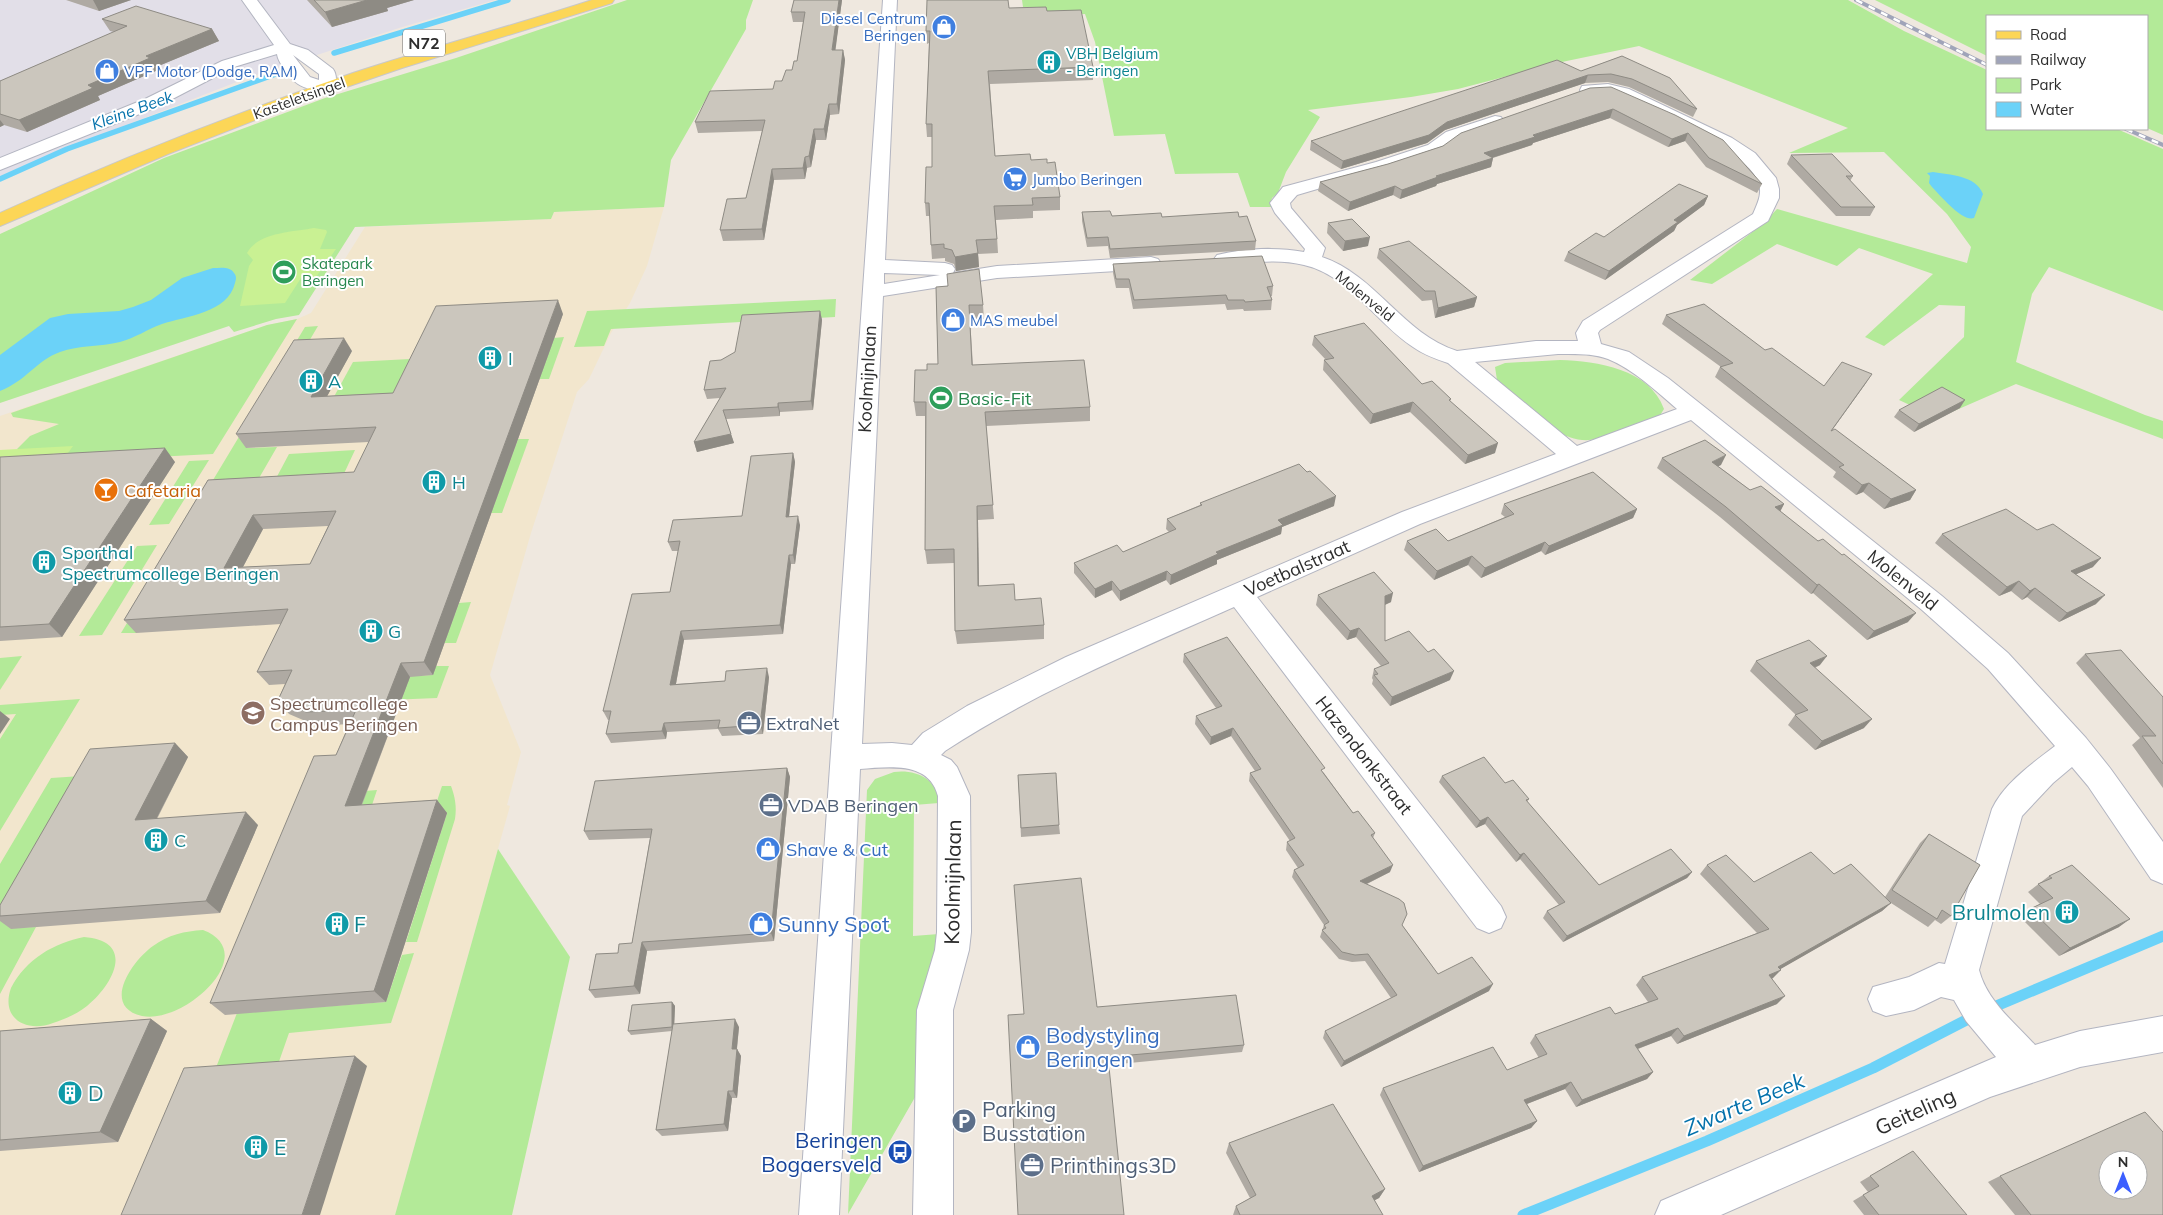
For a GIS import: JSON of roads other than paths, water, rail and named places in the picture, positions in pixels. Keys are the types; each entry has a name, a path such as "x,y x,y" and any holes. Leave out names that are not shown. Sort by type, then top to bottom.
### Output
{"main road":[{"name":"Kasteletsingel","path":"188,122 304,81 327,80 404,62 607,0"},
{"name":"Kasteletsingel","path":"0,220 75,186 327,80 542,5"}],"street":[{"path":"249,0 284,48 285,58 304,81"},
{"name":"Koolmijnlaan","path":"818,1215 890,0"},
{"path":"0,165 151,102 228,64 284,48 302,52 327,80"},
{"path":"1576,93 1592,89 1623,93 1726,142 1749,157 1767,178 1770,198 1768,208 1761,217 1591,326 1586,332 1591,348"},
{"path":"1311,260 1315,248 1282,209 1280,203 1290,191 1355,172 1380,167 1434,149 1452,136 1514,115"},
{"name":"Molenveld","path":"1205,260 1286,256 1311,260 1339,273 1436,352 1456,358 1573,346 1591,348 1616,355 1632,363 1946,616 1998,661 2099,777 2163,869"},
{"path":"872,292 996,272 1166,262"},
{"path":"874,266 996,272"},
{"name":"Molenveld","path":"1456,358 1574,456"},
{"name":"Voetbalstraat","path":"918,759 934,742 978,714 1076,665 1411,518 1693,411"},
{"name":"Hazendonkstraat","path":"1239,594 1489,917"},
{"path":"2028,1065 1972,1001 1964,985 1961,970 2008,809 2042,774 2074,747"},
{"name":"Koolmijnlaan","path":"845,758 889,755 918,759 938,767 949,780 954,796 954,932 952,950 935,1010 933,1215"},
{"path":"1886,999 1914,992 1939,980 1964,985"},
{"name":"Geiteling","path":"1675,1215 1986,1079 2080,1049 2163,1034"}],"water":[{"path":"1933,172 1968,179 1979,188 1983,194 1974,218 1969,218 1958,212 1932,187 1929,183 1930,176 1927,173"},
{"path":"213,268 230,269 236,278 231,293 215,307 205,312 162,324 120,342 60,352 45,360 17,382 0,391 0,355 50,318 68,314 119,311 133,307 151,300 182,278"}],"waterway":[{"name":"Kleine Beek","path":"334,53 508,0"},
{"name":"Kleine Beek","path":"0,179 67,149 276,74"},
{"name":"Zwarte Beek","path":"1989,1009 2163,936"},
{"name":"Zwarte Beek","path":"1523,1215 1707,1141 1873,1068 1974,1016"}],"railway":[{"path":"1856,0 1986,65"},
{"path":"2128,130 2163,145"}],"place":[{"name":"Diesel Centrum Beringen","path":"944,27"},
{"name":"VBH Belgium - Beringen","path":"1049,62"},
{"name":"VPF Motor (Dodge, RAM)","path":"107,71"},
{"name":"Jumbo Beringen","path":"1015,179"},
{"name":"Skatepark Beringen","path":"284,272"},
{"name":"MAS meubel","path":"953,320"},
{"name":"I","path":"490,358"},
{"name":"A","path":"311,381"},
{"name":"Basic-Fit","path":"941,398"},
{"name":"H","path":"434,482"},
{"name":"Cafetaria","path":"106,490"},
{"name":"Sporthal Spectrumcollege Beringen","path":"44,562"},
{"name":"G","path":"371,631"},
{"name":"Spectrumcollege Campus Beringen","path":"253,713"},
{"name":"ExtraNet","path":"749,723"},
{"name":"VDAB Beringen","path":"771,805"},
{"name":"C","path":"156,840"},
{"name":"Shave & Cut","path":"768,849"},
{"name":"Brulmolen","path":"2067,912"},
{"name":"F","path":"337,924"},
{"name":"Sunny Spot","path":"761,924"},
{"name":"Bodystyling Beringen","path":"1028,1047"},
{"name":"D","path":"70,1093"},
{"name":"Parking Busstation","path":"964,1121"},
{"name":"E","path":"256,1147"},
{"name":"Beringen Bogaersveld","path":"900,1152"},
{"name":"Printhings3D","path":"1032,1165"}]}
